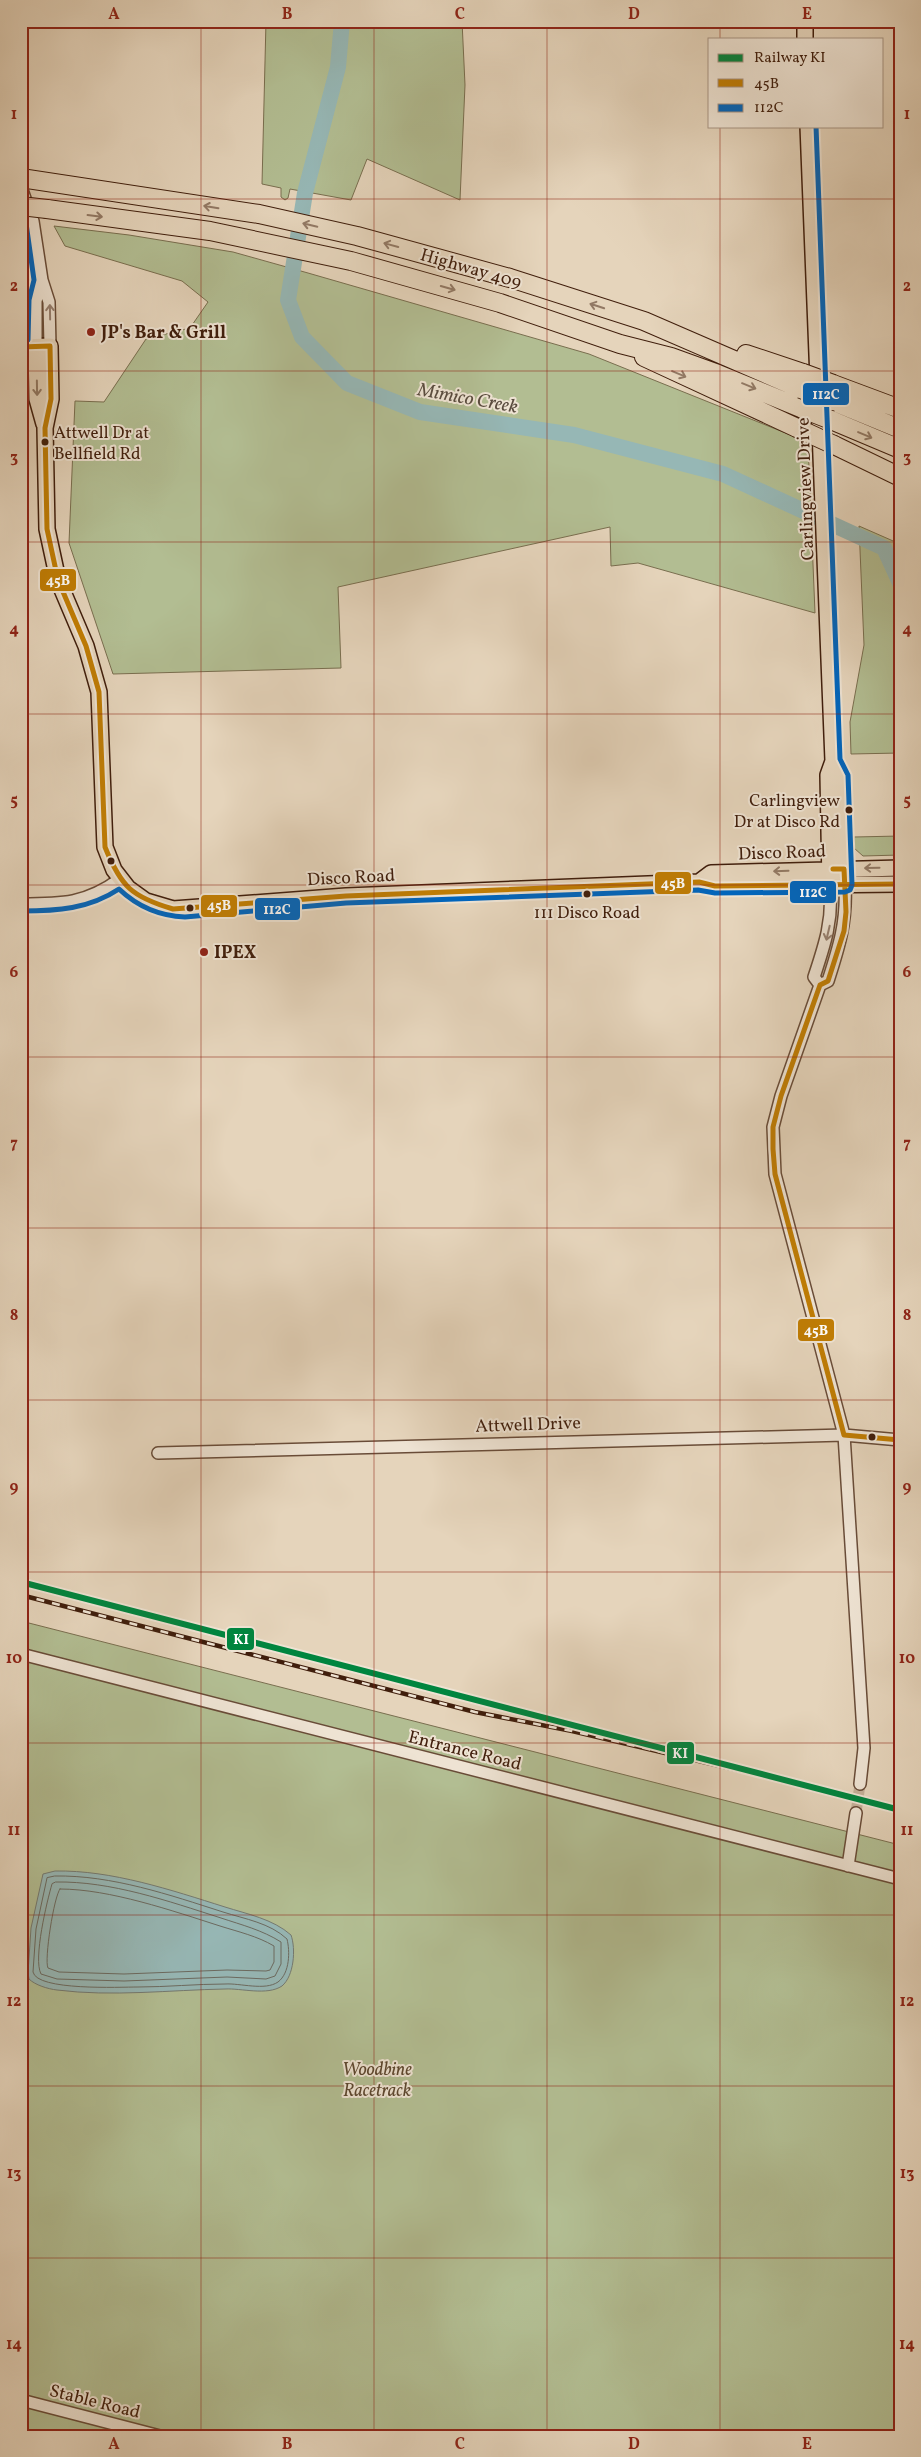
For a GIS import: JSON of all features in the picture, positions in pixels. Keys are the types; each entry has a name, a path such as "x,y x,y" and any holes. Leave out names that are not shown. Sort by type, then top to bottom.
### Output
{"highway":[{"name":"Highway 409","path":"26,182 259,214 357,236 510,278 644,321 833,392 900,429"},
{"name":"Highway 409","path":"21,206 210,231 350,261 500,303 620,344 671,357 718,374 900,449"},
{"path":"620,344 664,368 900,477"},
{"path":"833,392 900,409"}],"main road":[{"path":"805,21 805,38"},
{"name":"Carlingview Drive","path":"808,128 824,487 833,761 828,775 837,885"},
{"path":"36,346 37,400 45,428 47,529 58,580 86,646 97,682 100,704 105,847 114,870 120,879"},
{"name":"Disco Road","path":"698,882 711,873 900,868"},
{"name":"Disco Road","path":"120,879 137,896 146,901 173,909 185,910 346,896 698,882 715,886 900,884"}],"street":[{"path":"26,182 42,280 36,301 36,346"},
{"path":"21,904 72,902 85,899 102,892 120,879"},
{"name":"Carlingview Drive","path":"837,885 830,926 814,977 820,985 781,1096 773,1128 772,1149 775,1174 844,1435 864,1748 860,1784"},
{"name":"Attwell Drive","path":"158,1453 844,1435 900,1440"},
{"name":"Entrance Road","path":"21,1654 900,1879"},
{"path":"848,1866 856,1813"},
{"name":"Stable Road","path":"21,2400 160,2436"}],"green space":[{"path":"266,21 462,21 465,85 460,200 367,159 351,200 290,189 288,198 285,200 281,197 281,188 262,184"},
{"path":"54,226 129,235 233,252 308,273 589,354 808,442 815,613 638,563 611,566 610,527 338,587 341,668 113,674 69,543 75,401 104,402 146,339 190,328 208,302 182,281 65,246"},
{"path":"859,526 900,544 900,753 851,754 850,722 864,645"},
{"path":"900,836 900,855 863,856 854,848 854,837"},
{"name":"Woodbine Racetrack","path":"21,1621 900,1845 900,2436 21,2436"}],"water":[{"path":"55,1871 120,1877 184,1894 268,1921 291,1935 294,1955 289,1976 282,1986 269,1991 225,1989 99,1993 57,1990 38,1985 29,1979 28,1973 31,1928 43,1874"}],"waterway":[{"name":"Mimico Creek","path":"342,21 338,67 305,193 288,300 302,337 347,383 420,412 574,435 723,474 884,548 900,583"}],"tunnel":[{"path":"856,1813 860,1784"}],"railway":[{"path":"21,1595 475,1712 572,1731 830,1792"}],"rail line":[{"name":"KI","path":"21,1582 900,1810"}],"transit line":[{"name":"112C","path":"21,911 72,908 96,901 119,889 141,906 166,915 185,917 346,903 698,890 715,893 845,892 850,890 852,885 848,775 840,759 816,128"},
{"name":"112C","path":"21,210 26,223 34,280 29,300 28,340 21,340"},
{"name":"45B","path":"21,347 50,346 51,399 45,428 47,529 58,580 86,646 99,692 105,847 123,881 138,895 173,909 346,896 699,882 715,886 900,884"},
{"name":"45B","path":"833,869 844,869 846,912 844,931 828,981 820,985 781,1096 773,1127 775,1174 844,1435 900,1440"}],"place":[{"name":"JP's Bar & Grill","path":"91,332"},
{"name":"Attwell Dr at Bellfield Rd","path":"45,442"},
{"name":"Carlingview Dr at Disco Rd","path":"849,810"},
{"name":"111 Disco Road","path":"587,894"},
{"name":"IPEX","path":"204,952"}]}
